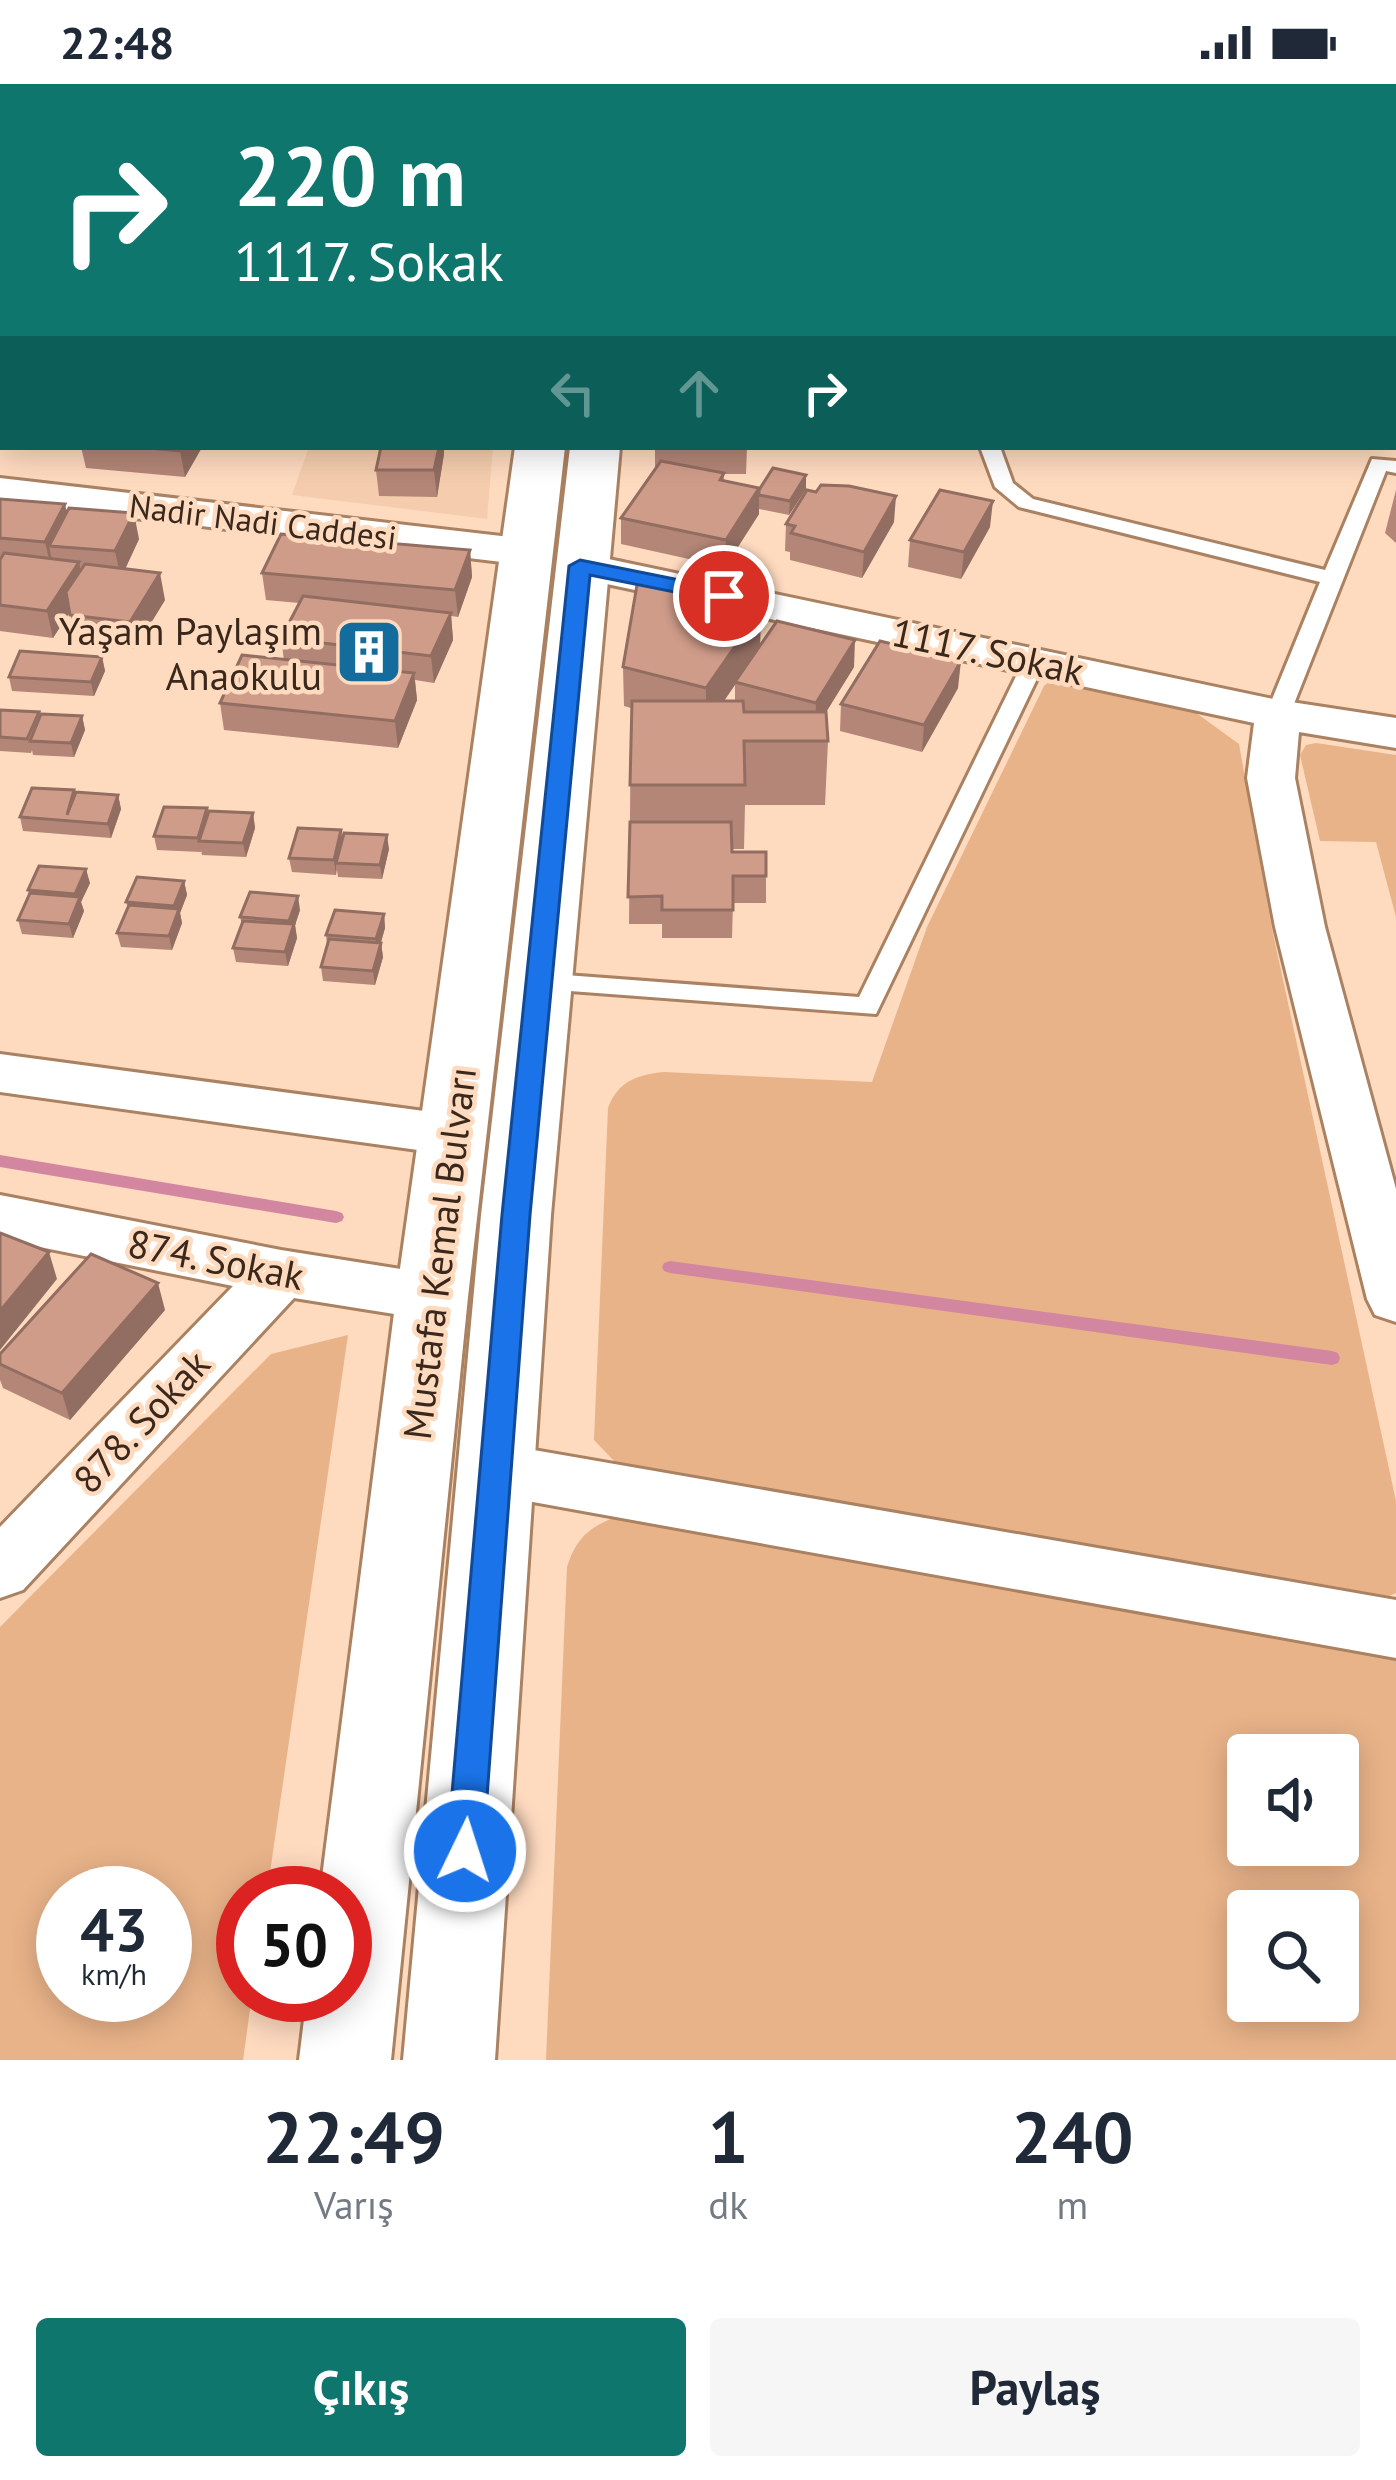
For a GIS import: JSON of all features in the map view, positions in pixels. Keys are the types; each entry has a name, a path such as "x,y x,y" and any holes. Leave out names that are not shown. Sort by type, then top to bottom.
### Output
{"main road":[{"name":"Mustafa Kemal Bulvarı","path":"449,2060 494,1468 466,1230 539,982 553,559 540,450"},
{"name":"Mustafa Kemal Bulvarı","path":"345,2060 466,1230 553,559 594,450"}],"street":[{"name":"Nadir Nadi Caddesi","path":"0,490 553,559"},
{"name":"1117. Sokak","path":"553,559 1278,714 1396,734"},
{"path":"1278,714 1271,778 1300,927 1396,1300"},
{"path":"0,1072 466,1230"},
{"name":"874. Sokak","path":"0,1217 281,1273 466,1230"},
{"name":"878. Sokak","path":"0,1570 281,1273"},
{"path":"494,1468 1396,1629"}],"lane":[{"path":"991,450 1001,484 1026,503 1330,578"},
{"path":"1278,714 1379,463 1396,467"},
{"path":"539,982 867,1006 1035,660"}],"shaded area":[{"path":"308,450 493,450 487,519 292,495"},
{"path":"1050,681 1192,710 1239,744 1272,929 1396,1501 1396,1593 1389,1596 634,1469 617,1464 594,1440 612,1099 630,1081 664,1072 872,1082 927,927"},
{"path":"1306,745 1396,755 1396,917 1376,842 1320,841 1300,755"},
{"path":"348,1335 271,1866 216,1866 216,2022 248,2022 243,2060 0,2060 0,1627 271,1354"},
{"path":"615,1517 1396,1648 1396,2060 546,2060 567,1567 590,1530"}],"building":[{"path":"380,450 438,450 434,470 376,470"},
{"path":"661,461 724,473 720,480 759,488 726,540 621,518"},
{"path":"773,468 806,475 790,501 759,495"},
{"path":"821,485 896,496 864,552 791,533 795,526 786,524 807,490 816,492"},
{"path":"940,490 993,501 964,552 910,540"},
{"path":"0,499 65,504 45,542 0,538"},
{"path":"69,508 134,513 115,551 49,546"},
{"path":"281,534 470,550 455,590 262,573"},
{"path":"4,553 79,562 47,611 0,605"},
{"path":"85,564 160,573 130,622 70,615 66,592"},
{"path":"638,579 761,609 706,688 623,667"},
{"path":"303,596 451,613 431,656 281,638"},
{"path":"777,621 855,640 816,703 735,682"},
{"path":"880,641 961,661 924,725 841,704"},
{"path":"20,651 102,657 91,682 9,677"},
{"path":"242,655 414,673 395,721 220,703"},
{"path":"632,701 743,701 744,712 826,712 828,741 744,741 745,785 630,785"},
{"path":"0,710 39,712 27,739 0,737"},
{"path":"41,714 82,716 71,743 30,741"},
{"path":"32,788 74,790 67,815 76,792 118,795 108,824 20,817"},
{"path":"164,807 207,808 198,838 154,836"},
{"path":"209,811 253,813 243,843 199,841"},
{"path":"630,822 731,822 732,852 766,852 766,876 733,876 733,910 662,910 662,896 628,897"},
{"path":"298,828 341,830 334,860 289,858"},
{"path":"344,833 387,835 380,865 336,863"},
{"path":"39,866 86,869 75,894 28,890"},
{"path":"137,877 184,881 174,906 126,902"},
{"path":"250,892 298,896 289,921 240,917"},
{"path":"30,893 80,897 69,924 18,920"},
{"path":"129,905 179,909 169,936 117,933"},
{"path":"335,910 384,914 376,939 326,935"},
{"path":"243,921 294,924 285,952 233,948"},
{"path":"329,939 381,943 373,971 321,967"},
{"path":"0,1233 49,1252 0,1311"},
{"path":"91,1254 158,1283 62,1393 0,1364 0,1354"}],"waterway":[{"path":"0,1161 336,1217"},
{"path":"670,1267 1332,1358"}],"place":[{"name":"Yaşam Paylaşım Anaokulu","path":"369,652"}],"route":[{"path":"465,1851 516,1215 580,566 724,596"}]}
